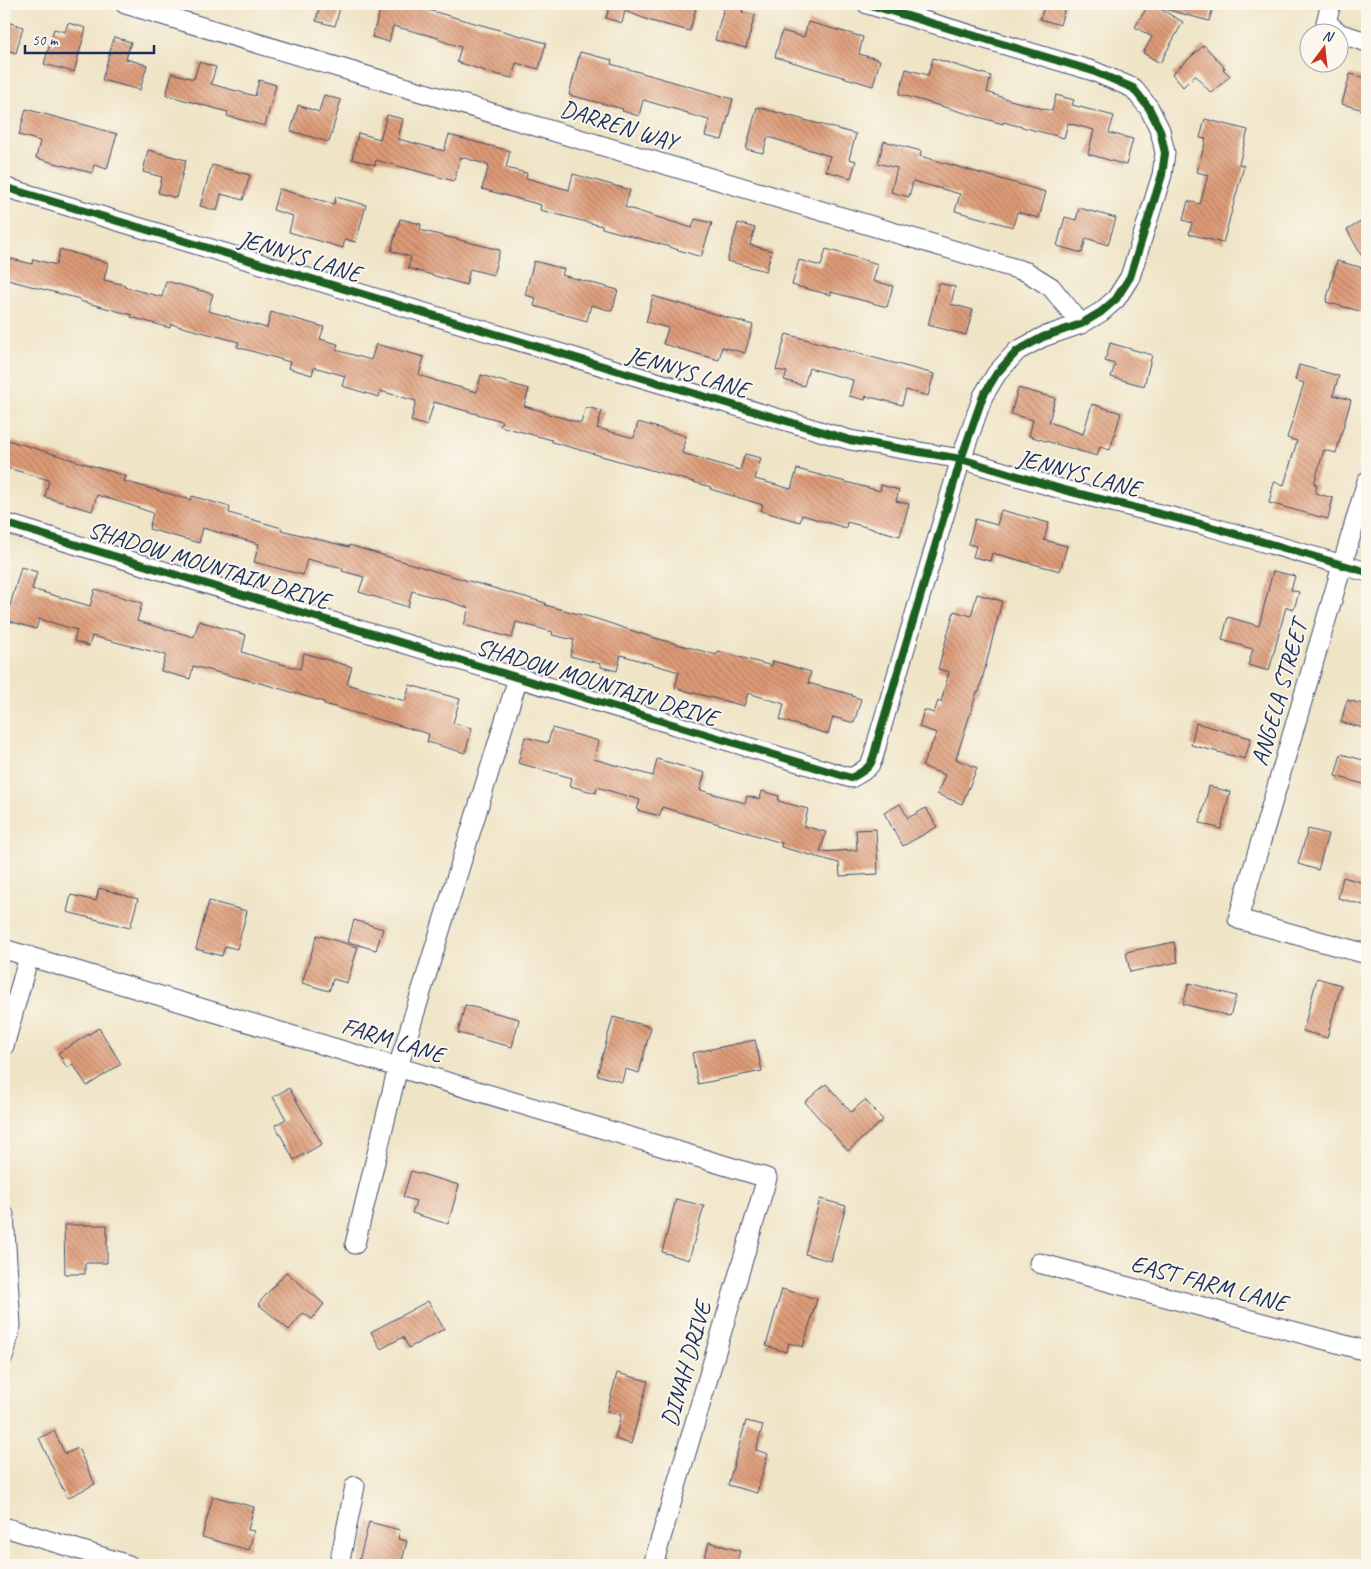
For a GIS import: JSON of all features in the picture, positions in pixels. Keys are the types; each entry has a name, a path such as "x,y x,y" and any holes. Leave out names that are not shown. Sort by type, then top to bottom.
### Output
{"street":[{"name":"DARREN WAY","path":"125,4 1027,272 1051,287 1081,324"},
{"path":"867,4 1093,71 1133,88 1149,108 1160,130 1165,153 1162,175 1130,276 1116,299 1101,312 1081,324 1044,337 1017,351 997,373 983,396 961,459"},
{"path":"1326,22 1331,4"},
{"path":"1348,36 1367,42"},
{"name":"JENNYS LANE","path":"4,187 850,440 961,459 1064,490 1208,526 1367,572"},
{"name":"SHADOW MOUNTAIN DRIVE","path":"4,523 851,778 868,769 873,761 961,459"},
{"name":"ANGELA STREET","path":"1367,481 1238,919 1367,954"},
{"path":"355,1244 398,1067 518,678"},
{"name":"FARM LANE","path":"4,949 767,1178"},
{"path":"4,1046 29,956"},
{"name":"DINAH DRIVE","path":"653,1565 767,1178"},
{"path":"4,1215 12,1325 4,1356"},
{"name":"EAST FARM LANE","path":"1039,1263 1367,1351"},
{"path":"339,1565 355,1486"},
{"path":"4,1527 129,1565"}],"building":[{"path":"320,4 341,4 335,26 316,21"},
{"path":"382,4 423,4 421,8 546,43 539,69 516,63 512,78 495,74 457,62 461,47 439,40 439,38 393,26 389,42 372,37"},
{"path":"610,4 697,4 690,31 651,21 625,11 622,23 606,18"},
{"path":"725,4 744,4 742,12 755,15 746,48 715,40"},
{"path":"1045,4 1066,4 1060,25 1040,19"},
{"path":"1149,4 1183,22 1160,63 1143,53 1152,37 1135,27"},
{"path":"1161,4 1214,4 1209,21 1161,8"},
{"path":"4,21 23,27 16,53 4,49"},
{"path":"808,22 863,37 859,54 880,60 873,86 775,57 782,31 804,37"},
{"path":"68,23 86,28 74,72 44,64 54,29 65,32"},
{"path":"114,37 131,42 126,59 147,65 140,90 102,80"},
{"path":"1204,45 1230,76 1211,93 1195,75 1183,87 1172,74"},
{"path":"580,52 612,60 611,64 733,99 722,140 705,136 709,120 688,113 643,100 639,116 622,111 623,109 569,95"},
{"path":"933,58 991,76 987,92 1010,100 1052,111 1056,95 1074,100 1072,105 1114,116 1109,133 1133,139 1126,165 1088,154 1094,130 1068,123 1064,138 1003,122 1003,124 899,94 906,69 928,75"},
{"path":"199,62 216,67 211,84 255,96 259,80 276,85 265,126 227,116 228,112 166,95 172,73 194,79"},
{"path":"1350,74 1367,78 1367,111 1342,104"},
{"path":"324,95 341,100 329,142 291,131 298,105 319,112"},
{"path":"757,107 856,134 849,159 856,161 851,178 826,171 830,156 768,137 763,153 746,149"},
{"path":"26,109 117,134 107,169 94,165 92,173 36,158 40,141 19,135"},
{"path":"387,115 403,119 398,139 444,151 449,135 510,151 506,168 527,173 526,178 569,190 573,174 630,190 625,207 692,228 695,219 712,223 701,257 602,228 602,226 540,210 541,205 482,189 489,165 461,157 454,181 376,160 375,165 352,159 358,133 380,139"},
{"path":"1205,119 1248,130 1239,164 1244,166 1223,243 1189,234 1192,223 1183,220 1188,201 1200,204 1208,175 1197,172 1206,139 1200,138"},
{"path":"884,141 921,151 920,156 1046,192 1039,218 1017,212 1013,227 955,211 960,194 913,181 909,197 891,192 897,168 878,163"},
{"path":"148,150 186,160 176,198 158,193 162,177 143,172"},
{"path":"212,165 250,175 243,200 221,194 217,211 200,206"},
{"path":"279,189 334,204 336,197 366,205 356,242 345,239 343,248 289,232 293,216 273,210"},
{"path":"1079,208 1116,218 1108,245 1086,238 1082,253 1057,246 1065,217 1076,220"},
{"path":"1367,218 1367,265 1347,230"},
{"path":"400,219 421,224 420,230 500,250 493,275 470,269 466,285 408,268 411,257 391,251"},
{"path":"738,223 755,228 750,245 772,251 766,271 727,261"},
{"path":"60,249 108,263 104,280 125,285 124,287 162,297 166,281 213,294 208,311 230,318 267,328 271,312 324,327 320,339 338,344 336,350 371,360 376,344 424,357 419,375 440,382 477,392 481,375 529,389 524,406 581,423 586,407 602,411 597,428 634,438 638,422 686,436 682,453 740,470 745,454 761,458 755,479 791,489 797,469 880,491 881,485 899,490 896,501 909,504 900,536 847,522 846,528 802,515 800,522 761,511 763,505 710,489 711,487 552,442 552,440 500,426 502,421 434,402 427,426 411,421 416,401 380,391 379,397 342,386 345,376 314,367 312,375 288,368 290,362 237,347 239,342 171,324 170,328 131,317 132,315 80,301 80,299 4,279 4,257 32,264 33,259 56,265"},
{"path":"826,249 878,264 873,281 893,286 887,307 831,292 831,295 792,285 799,260 821,266"},
{"path":"534,261 564,269 562,275 618,290 612,311 591,305 587,321 534,306 536,298 525,295"},
{"path":"1337,261 1367,269 1361,294 1367,296 1367,313 1326,302"},
{"path":"939,283 955,287 951,304 973,310 966,335 928,325"},
{"path":"653,296 753,325 745,353 722,347 719,360 663,344 668,328 646,322"},
{"path":"786,334 934,374 928,396 906,390 902,405 866,396 865,400 849,396 853,380 809,368 804,386 784,380 787,372 776,370"},
{"path":"1110,343 1152,355 1144,386 1111,377 1115,364 1105,361"},
{"path":"1299,365 1339,376 1333,395 1351,400 1336,453 1324,450 1314,484 1317,484 1315,493 1333,498 1328,519 1269,503 1274,482 1284,485 1297,441 1287,438 1304,383 1295,380"},
{"path":"1018,388 1055,398 1049,422 1083,434 1092,404 1121,413 1110,450 1100,447 1097,456 1029,436 1033,420 1011,414"},
{"path":"4,439 126,476 124,481 191,500 192,496 230,507 229,513 282,528 281,530 349,547 349,545 546,603 545,605 597,619 651,637 717,655 718,651 772,666 773,661 811,672 808,683 853,695 861,699 854,723 833,717 828,734 780,720 784,704 748,693 744,706 675,688 679,672 621,655 617,671 601,667 601,664 570,656 574,640 552,635 553,632 516,622 512,638 464,625 469,608 448,601 412,591 408,607 359,592 364,577 342,571 343,568 307,559 303,575 254,562 259,544 203,528 199,543 149,529 153,513 97,495 92,511 45,497 49,480 4,467"},
{"path":"1001,510 1049,523 1044,540 1067,546 1060,571 992,553 990,561 973,557 976,546 968,544 975,519 997,525"},
{"path":"21,567 37,572 32,589 90,606 95,589 142,603 137,621 194,637 199,621 246,635 242,652 263,659 300,669 304,653 352,667 347,684 405,701 410,685 460,699 453,723 472,728 465,753 427,742 429,734 324,704 324,702 271,686 193,666 190,679 161,671 166,655 92,636 89,646 74,641 77,630 39,619 36,629 6,620"},
{"path":"1273,571 1295,576 1291,590 1299,592 1294,609 1286,607 1269,671 1248,665 1253,649 1222,640 1228,617 1259,626"},
{"path":"977,594 1002,601 979,692 977,692 956,759 977,768 962,804 937,794 945,775 922,766 937,733 919,727 924,710 934,713 938,701 941,702 949,672 938,669 954,611 971,616"},
{"path":"1347,700 1367,705 1367,729 1341,722"},
{"path":"1196,723 1251,738 1245,759 1191,745"},
{"path":"552,728 599,741 594,759 653,776 657,759 705,773 700,790 745,803 747,796 760,799 762,791 779,796 778,801 808,809 804,826 826,832 820,852 857,850 856,830 876,829 878,874 840,876 839,863 781,847 782,843 662,807 660,816 637,810 640,800 597,787 596,793 570,786 572,778 518,763 525,737 548,743"},
{"path":"1341,754 1367,761 1367,785 1335,776"},
{"path":"1209,786 1230,792 1221,829 1200,823"},
{"path":"900,804 908,818 926,808 937,827 903,846 884,813"},
{"path":"1308,829 1328,834 1318,870 1298,864"},
{"path":"1343,877 1367,884 1367,906 1338,898"},
{"path":"99,888 138,899 130,928 67,912 71,895 96,901"},
{"path":"209,901 247,911 237,949 225,946 222,956 196,949"},
{"path":"354,920 383,929 376,950 348,942"},
{"path":"317,935 358,947 347,983 333,979 329,991 302,983"},
{"path":"1174,942 1178,962 1130,972 1126,952"},
{"path":"1317,978 1341,985 1327,1038 1303,1031"},
{"path":"1189,983 1236,996 1230,1016 1183,1004"},
{"path":"465,1005 519,1019 512,1047 458,1033"},
{"path":"613,1017 651,1027 639,1073 625,1069 622,1082 597,1075"},
{"path":"99,1028 121,1064 87,1086 73,1064 67,1068 58,1053"},
{"path":"755,1040 762,1071 698,1084 692,1053"},
{"path":"826,1084 851,1112 865,1100 883,1120 848,1151 805,1102"},
{"path":"289,1088 322,1144 294,1160 275,1125 286,1119 273,1097"},
{"path":"411,1171 459,1185 448,1224 412,1213 416,1201 403,1197"},
{"path":"676,1199 704,1206 689,1260 662,1252"},
{"path":"820,1199 846,1206 831,1261 805,1254"},
{"path":"64,1225 107,1225 107,1263 85,1263 85,1274 65,1274"},
{"path":"286,1272 324,1304 312,1319 303,1313 289,1330 258,1304"},
{"path":"782,1289 817,1299 803,1347 789,1343 786,1352 766,1346"},
{"path":"428,1301 444,1329 409,1348 403,1337 381,1349 371,1332"},
{"path":"617,1373 648,1381 631,1444 615,1439 621,1415 607,1411"},
{"path":"746,1421 763,1425 756,1450 768,1454 757,1493 728,1485"},
{"path":"54,1431 65,1454 78,1448 95,1484 67,1498 39,1438"},
{"path":"213,1496 254,1507 248,1530 254,1531 249,1550 202,1537"},
{"path":"369,1522 400,1530 398,1539 407,1541 401,1565 358,1565"},
{"path":"709,1542 740,1551 736,1565 703,1565"}],"cycle path":[{"path":"4,523 851,778 859,774 868,767 873,759 961,459 983,396 997,373 1017,351 1043,337 1081,324 1101,312 1116,299 1130,277 1162,175 1165,153 1160,130 1149,108 1133,88 1093,71 867,4"},
{"path":"4,187 850,440 961,459 1064,490 1208,526 1367,572"}]}
